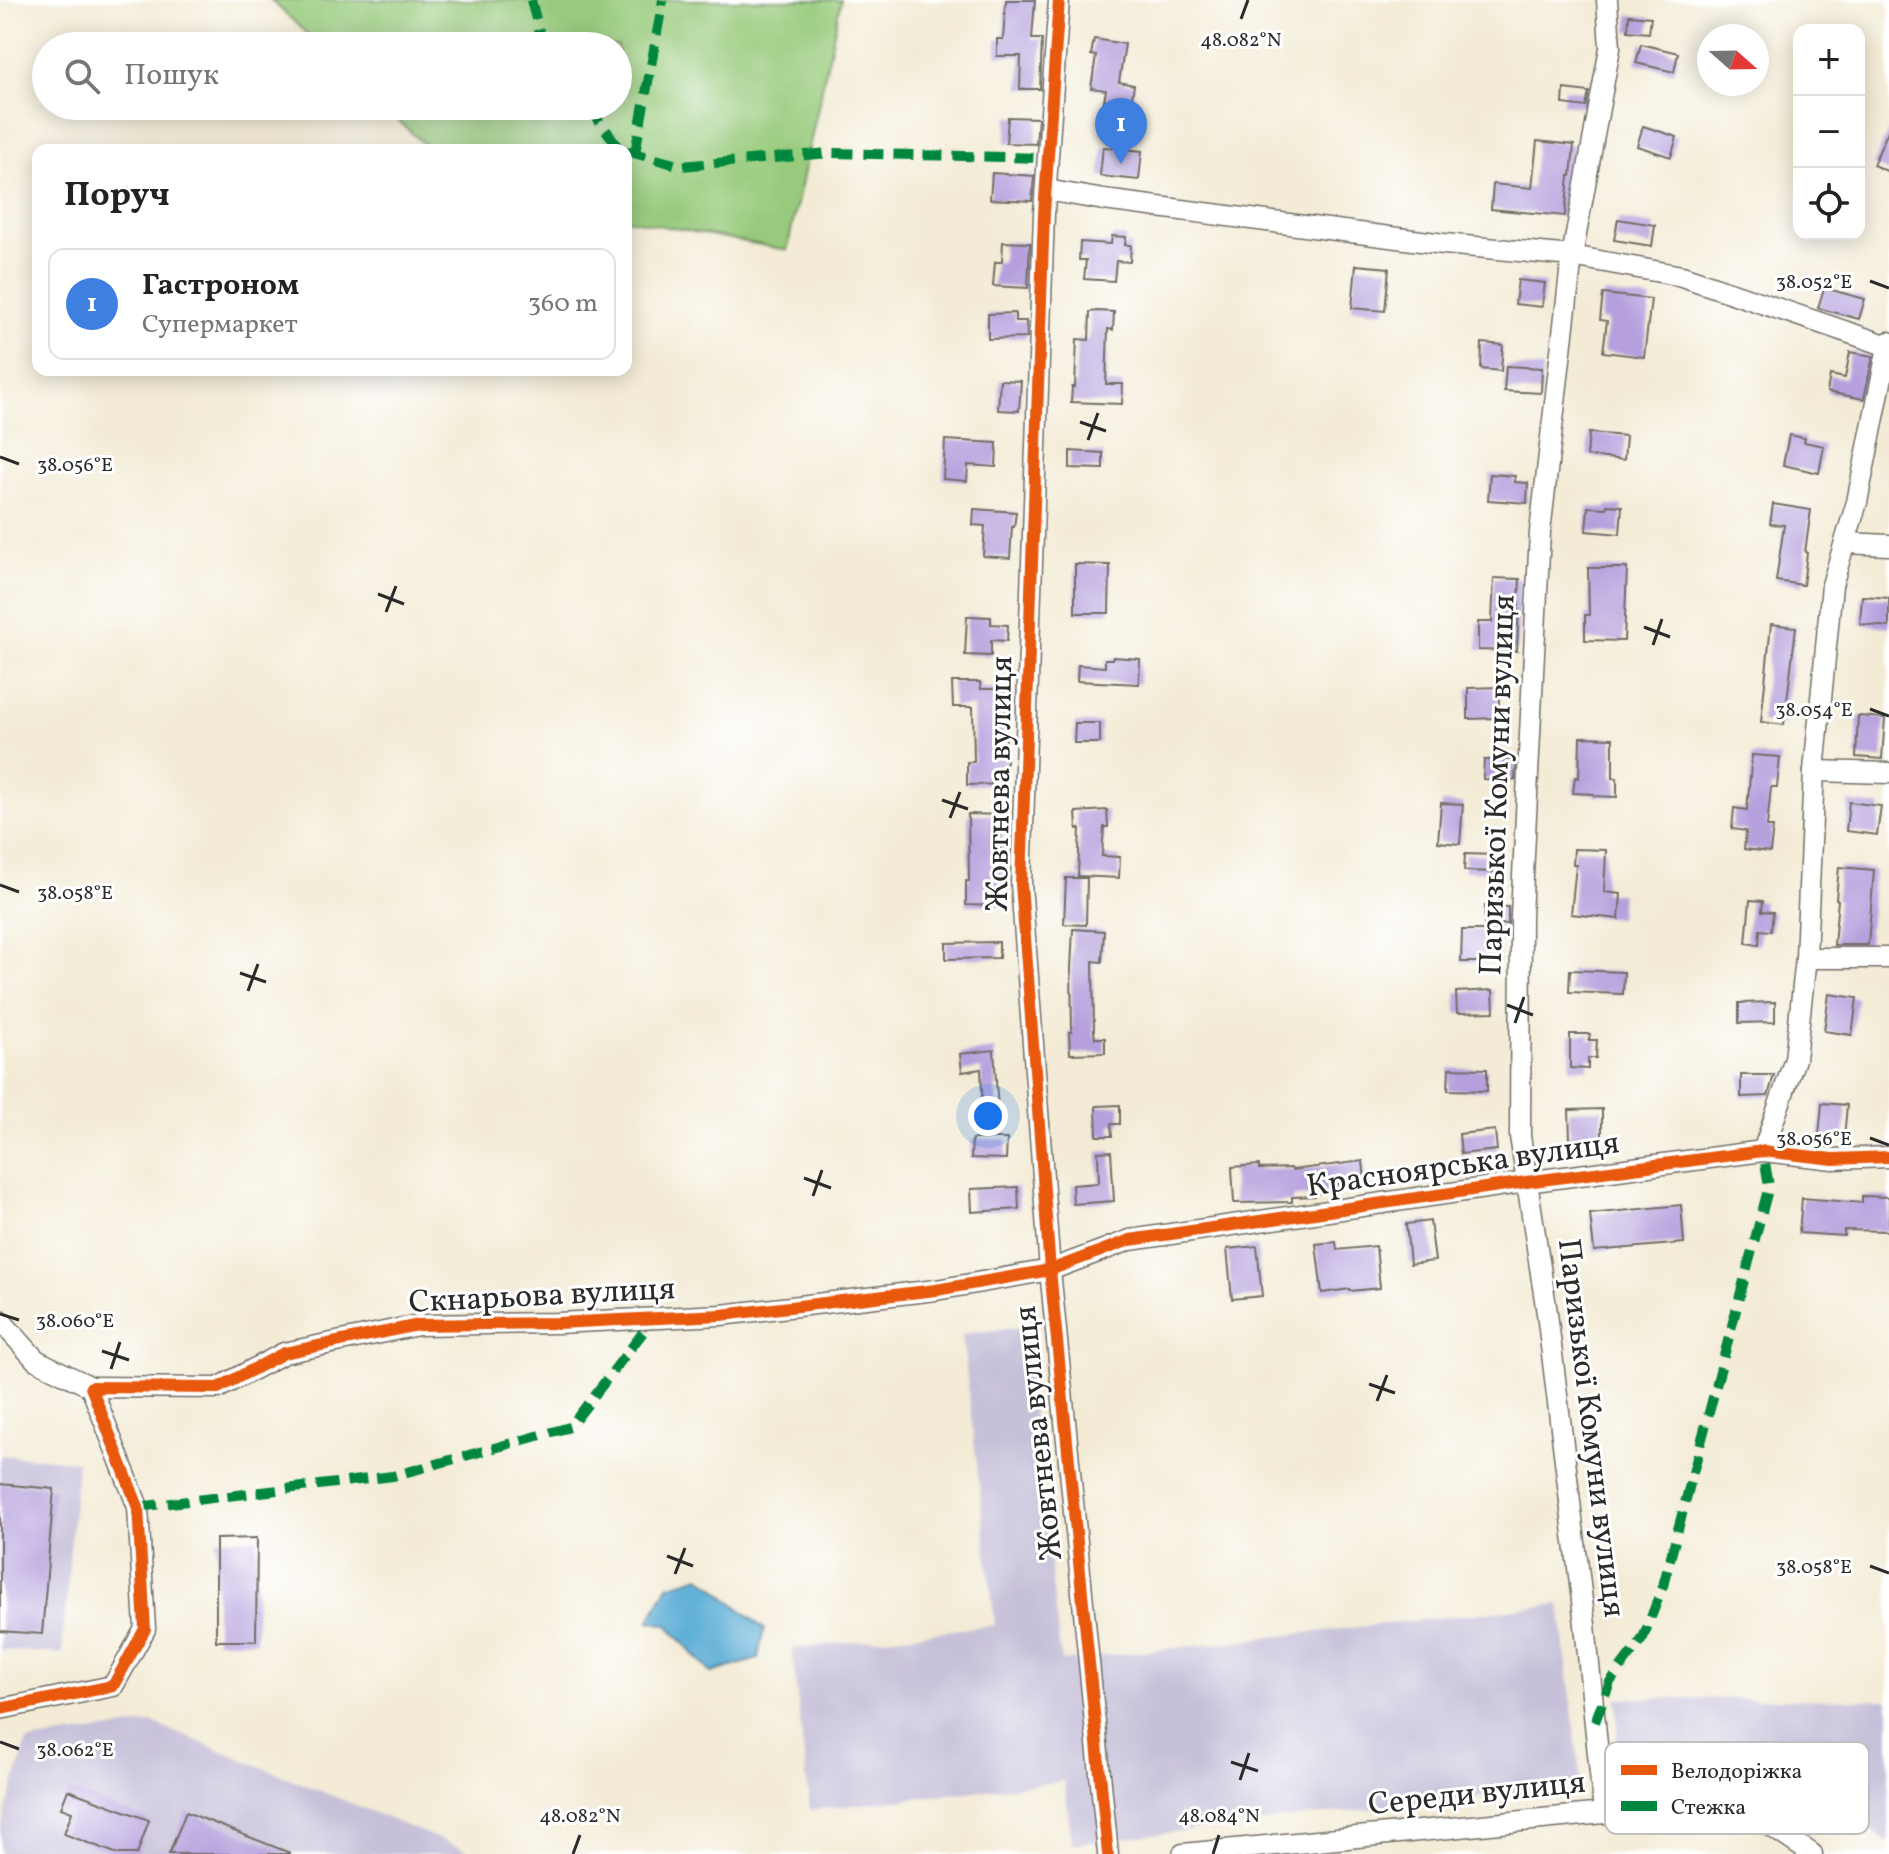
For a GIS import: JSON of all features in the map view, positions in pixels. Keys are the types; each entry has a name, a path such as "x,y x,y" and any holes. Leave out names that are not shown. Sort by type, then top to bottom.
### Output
{"street":[{"name":"Жовтнева вулиця","path":"1059,0 1046,190 1021,884 1050,1270 1108,1854"},
{"name":"Паризької Комуни вулиця","path":"1604,1813 1553,1360 1520,1136 1521,916 1540,532 1572,256 1610,48 1607,0"},
{"path":"1046,190 1444,244 1572,256 1682,276 1889,344 1857,502 1832,585 1814,771 1806,958 1795,1059 1763,1151"},
{"path":"1845,543 1889,545"},
{"path":"1814,771 1889,773"},
{"path":"1806,958 1889,958"},
{"name":"Красноярська вулиця","path":"1050,1270 1130,1240 1526,1182 1763,1151 1833,1159 1889,1157"},
{"name":"Скнарьова вулиця","path":"91,1387 218,1388 284,1353 418,1325 557,1323 721,1315 936,1290 1050,1270"},
{"path":"0,1320 36,1360 91,1387 138,1507 145,1629 113,1686 0,1709"},
{"name":"Середи вулиця","path":"1183,1854 1604,1813"},
{"name":"Середи вулиця","path":"1783,1834 1812,1854"}],"shaded area":[{"path":"1023,1327 1061,1661 1560,1604 1581,1785 1072,1844 1064,1781 810,1810 792,1649 995,1625 962,1334"},
{"path":"0,1455 77,1461 62,1654 0,1650"},
{"path":"1617,1698 1889,1700 1889,1843 1869,1829 1869,1742 1617,1742"},
{"path":"153,1723 476,1854 0,1854 0,1831 27,1741"}],"green space":[{"path":"271,0 841,0 787,250 632,220 632,144 424,144 398,120 632,120 632,32 305,32"}],"water":[{"path":"700,1576 764,1629 758,1659 711,1673 667,1625 649,1621 668,1586"}],"building":[{"path":"1006,0 1035,0 1032,39 1042,39 1040,89 1020,89 1021,56 997,56 997,39 1003,39"},
{"path":"1629,15 1651,17 1649,33 1628,31"},
{"path":"1094,39 1125,44 1119,82 1134,85 1131,105 1104,101 1106,90 1091,88 1096,56 1091,55"},
{"path":"1641,44 1678,53 1674,72 1636,63"},
{"path":"1564,89 1589,92 1586,107 1563,104"},
{"path":"1008,117 1038,118 1036,144 1006,143"},
{"path":"1643,126 1677,137 1671,157 1637,146"},
{"path":"1889,129 1889,172 1873,165"},
{"path":"1537,141 1574,145 1565,216 1491,209 1493,184 1532,188"},
{"path":"1103,147 1142,151 1139,180 1100,176"},
{"path":"992,173 1034,176 1032,201 990,199"},
{"path":"1618,219 1655,225 1652,246 1614,240"},
{"path":"1112,236 1126,237 1125,245 1131,245 1130,262 1116,261 1114,281 1084,279 1086,260 1079,260 1080,242 1111,244"},
{"path":"1003,242 1030,243 1028,288 993,286 995,262 1002,262"},
{"path":"1356,265 1389,268 1385,311 1352,308"},
{"path":"1518,280 1545,283 1542,307 1515,304"},
{"path":"1824,288 1865,299 1859,319 1818,308"},
{"path":"1603,294 1651,299 1644,357 1603,352 1607,321 1600,320"},
{"path":"1090,312 1114,312 1113,330 1108,329 1106,384 1123,384 1122,404 1071,402 1072,387 1075,387 1077,339 1089,340"},
{"path":"1015,313 1015,321 1026,321 1027,338 988,339 988,314"},
{"path":"1482,343 1503,345 1501,371 1481,369"},
{"path":"1850,352 1873,356 1864,399 1827,392 1830,375 1845,378"},
{"path":"1506,366 1542,368 1541,393 1504,391"},
{"path":"1000,380 1021,381 1019,411 998,410"},
{"path":"1589,433 1626,436 1624,460 1587,456"},
{"path":"1789,435 1824,446 1819,473 1783,465"},
{"path":"945,440 997,443 996,467 968,465 967,481 943,479"},
{"path":"1070,451 1103,453 1103,469 1070,468"},
{"path":"1490,474 1515,476 1514,482 1528,483 1527,503 1488,500"},
{"path":"1773,504 1811,510 1803,585 1776,581 1784,525 1770,524"},
{"path":"1607,505 1622,506 1620,534 1586,531 1588,507 1606,508"},
{"path":"974,509 1016,512 1010,558 983,556 985,526 973,525"},
{"path":"1075,564 1110,565 1109,613 1075,613"},
{"path":"1588,568 1627,568 1624,641 1585,640 1585,615 1589,615"},
{"path":"1494,578 1520,579 1517,651 1478,650 1478,622 1492,622"},
{"path":"1862,596 1889,598 1889,627 1860,624"},
{"path":"967,616 991,617 991,624 1008,625 1007,641 991,640 991,656 965,655"},
{"path":"1771,624 1796,627 1784,725 1761,722"},
{"path":"1105,659 1140,659 1139,684 1077,681 1078,665 1105,667"},
{"path":"952,682 980,682 981,689 1005,689 1006,784 967,785 967,762 974,762 973,707 953,707"},
{"path":"1499,687 1499,718 1468,719 1468,688"},
{"path":"1858,716 1885,718 1882,759 1856,757"},
{"path":"1075,723 1100,723 1100,743 1074,743"},
{"path":"1580,737 1613,738 1613,778 1617,778 1617,797 1573,793 1575,777 1579,778"},
{"path":"1752,755 1780,757 1777,787 1771,787 1767,827 1773,827 1770,852 1744,849 1746,831 1732,829 1734,808 1747,810"},
{"path":"1484,760 1516,760 1515,780 1483,779"},
{"path":"1849,802 1881,806 1877,835 1846,831"},
{"path":"1441,803 1463,804 1460,844 1438,842"},
{"path":"1107,810 1108,827 1104,827 1102,856 1120,857 1119,878 1078,876 1080,828 1077,829 1076,812"},
{"path":"968,814 1001,815 1001,849 1006,849 1005,906 966,905 966,881 969,881"},
{"path":"1574,849 1606,850 1604,892 1621,894 1619,919 1571,914 1576,865 1573,865"},
{"path":"1465,854 1496,855 1496,872 1464,871"},
{"path":"1839,867 1874,870 1868,945 1834,945"},
{"path":"1066,878 1087,878 1086,925 1064,924"},
{"path":"1750,900 1763,901 1762,911 1773,912 1771,931 1760,930 1759,945 1746,943"},
{"path":"1485,906 1508,907 1508,924 1500,924 1500,962 1461,962 1462,930 1484,930"},
{"path":"1073,929 1104,931 1102,962 1093,961 1094,1032 1095,1038 1105,1038 1105,1053 1070,1054"},
{"path":"999,942 999,958 946,959 946,943"},
{"path":"1570,970 1624,972 1623,994 1569,992"},
{"path":"1493,990 1494,1012 1457,1013 1456,992"},
{"path":"1829,994 1857,998 1852,1035 1824,1031"},
{"path":"1775,1002 1775,1022 1739,1023 1739,1003"},
{"path":"1570,1034 1590,1034 1589,1040 1597,1040 1596,1058 1588,1058 1588,1069 1570,1068"},
{"path":"994,1050 998,1111 983,1112 981,1069 962,1072 960,1054"},
{"path":"1449,1068 1487,1069 1487,1091 1448,1090"},
{"path":"1741,1075 1774,1075 1768,1096 1741,1097"},
{"path":"1822,1103 1847,1105 1844,1138 1819,1136"},
{"path":"1120,1105 1120,1124 1111,1124 1112,1136 1097,1136 1096,1106"},
{"path":"1602,1109 1602,1138 1570,1139 1569,1110"},
{"path":"1495,1130 1497,1150 1461,1154 1459,1134"},
{"path":"972,1139 1007,1139 1006,1159 971,1158"},
{"path":"1111,1151 1114,1201 1073,1204 1072,1185 1099,1183 1098,1152"},
{"path":"1363,1161 1365,1180 1336,1184 1337,1191 1292,1197 1292,1202 1234,1203 1232,1167 1259,1165 1259,1169 1292,1170"},
{"path":"1018,1187 1019,1209 972,1212 971,1189"},
{"path":"1862,1196 1889,1197 1889,1231 1844,1230 1844,1236 1799,1233 1802,1198 1862,1203"},
{"path":"1681,1205 1684,1243 1594,1251 1590,1214"},
{"path":"1430,1221 1435,1261 1410,1264 1406,1224"},
{"path":"1336,1242 1337,1250 1376,1246 1380,1288 1322,1293 1316,1244"},
{"path":"1257,1246 1262,1296 1232,1299 1227,1249"},
{"path":"0,1484 54,1489 42,1634 0,1631"},
{"path":"257,1538 256,1641 216,1641 216,1539"},
{"path":"68,1790 149,1820 137,1854 118,1854 64,1834 72,1812 61,1808"},
{"path":"186,1812 290,1853 290,1854 169,1854"}],"marked path":[{"path":"531,0 539,32"},
{"path":"635,153 663,0"},
{"path":"598,120 616,144"},
{"path":"632,153 681,166 830,153 1049,158"},
{"path":"1595,1722 1610,1682 1643,1638 1663,1586 1769,1186 1763,1151"},
{"path":"138,1507 393,1476 570,1427 654,1318"}],"cycle path":[{"path":"1059,0 1044,213 1021,884 1050,1270 1108,1854"},
{"path":"0,1709 113,1686 145,1629 138,1507 91,1387 218,1388 284,1353 418,1325 557,1323 721,1315 936,1290 1050,1270 1130,1240 1763,1151 1833,1159 1889,1157"}],"place":[{"name":"Гастроном","path":"1121,164"}]}
